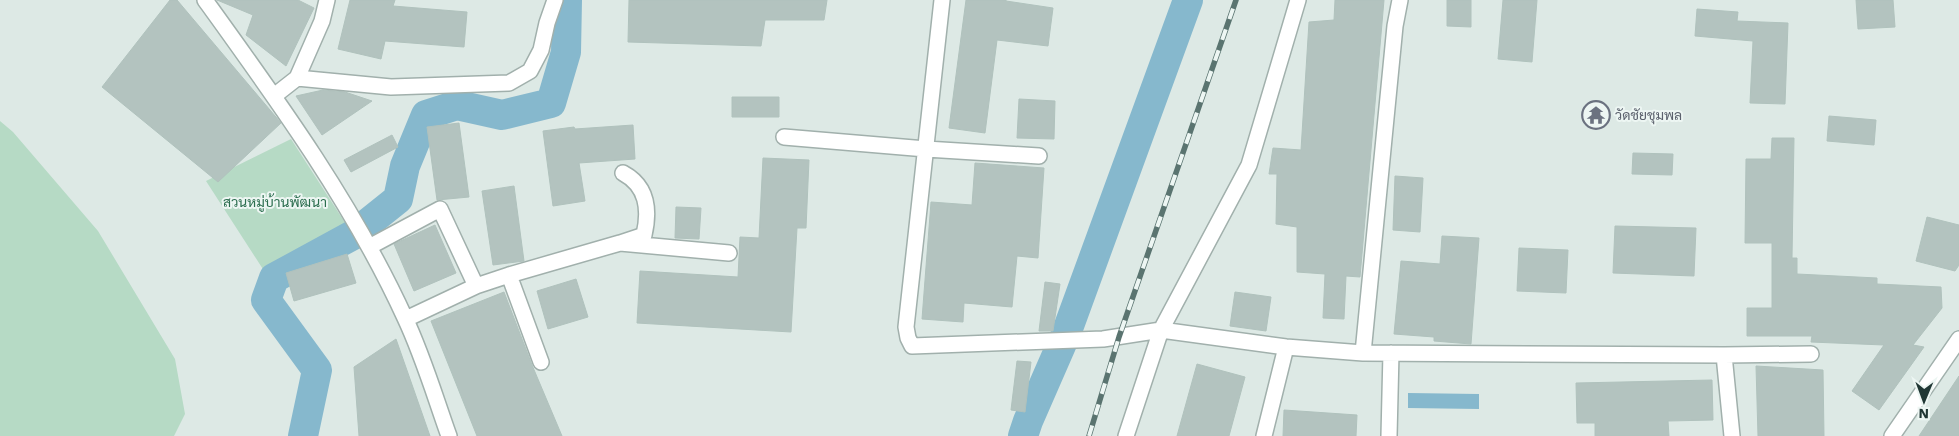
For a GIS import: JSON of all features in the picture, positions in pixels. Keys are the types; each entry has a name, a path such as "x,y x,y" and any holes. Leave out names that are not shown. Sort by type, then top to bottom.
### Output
{"street":[{"path":"205,0 274,96 344,204 367,244 406,319 449,436"},
{"path":"274,96 297,78 322,21 327,0"},
{"path":"297,78 391,87 509,83 530,71 541,50 547,23 556,0"},
{"path":"942,0 906,327 912,346 1103,339 1161,330 1286,347 1364,353 1811,354"},
{"path":"1126,436 1161,330 1249,165 1298,0"},
{"path":"1364,353 1391,65 1400,0"},
{"path":"784,137 1039,156"},
{"path":"406,319 476,286 644,235 647,221 642,191 633,179 623,173"},
{"path":"367,244 440,210 476,286"},
{"path":"620,243 729,253"},
{"path":"509,275 541,362"},
{"path":"1892,436 1959,340"},
{"path":"1264,436 1286,347"},
{"path":"1389,436 1391,353"},
{"path":"1724,355 1732,436"}],"green space":[{"path":"0,121 13,132 98,231 175,359 185,414 174,436 0,436"},
{"name":"สวนหมู่บ้านพัฒนา","path":"291,139 353,235 268,277 206,181"}],"water":[{"path":"1408,393 1479,394 1479,409 1408,408"}],"building":[{"path":"170,0 177,0 281,123 218,182 102,87"},
{"path":"217,0 298,0 314,8 286,66 246,35 253,15"},
{"path":"350,0 395,0 393,6 467,12 464,47 385,41 381,59 338,49"},
{"path":"629,0 827,0 824,20 765,20 761,46 628,42"},
{"path":"966,0 1006,0 1053,8 1048,46 997,40 985,133 949,128"},
{"path":"1335,0 1384,0 1360,277 1346,276 1344,319 1323,318 1325,274 1297,272 1297,227 1276,224 1277,174 1269,174 1273,148 1301,150 1309,22 1334,20"},
{"path":"1447,0 1471,0 1471,27 1447,26"},
{"path":"1503,0 1537,0 1532,62 1498,59"},
{"path":"1856,0 1893,0 1895,27 1858,29"},
{"path":"1697,9 1738,12 1737,21 1788,23 1785,104 1750,103 1753,41 1695,36"},
{"path":"323,90 345,92 372,101 322,135 296,96"},
{"path":"732,97 779,97 779,117 732,117"},
{"path":"1019,99 1055,101 1054,139 1017,138"},
{"path":"1829,116 1876,120 1874,145 1827,141"},
{"path":"459,123 469,197 437,200 427,127"},
{"path":"633,125 635,159 579,163 585,201 553,206 543,131 574,127 575,129"},
{"path":"392,135 398,147 351,172 344,160"},
{"path":"1772,138 1794,138 1792,258 1797,258 1797,274 1877,278 1877,284 1941,287 1942,308 1913,345 1924,347 1879,410 1852,391 1884,345 1811,342 1812,336 1747,336 1747,308 1772,308 1772,243 1745,243 1746,159 1771,159"},
{"path":"1633,153 1673,154 1672,175 1632,174"},
{"path":"763,158 809,160 806,228 797,228 791,332 637,323 640,271 738,277 740,237 759,238"},
{"path":"975,163 1044,168 1038,258 1017,256 1012,307 964,303 963,322 922,319 931,202 972,205"},
{"path":"1395,176 1423,178 1420,232 1393,230"},
{"path":"514,186 524,261 493,265 482,191"},
{"path":"676,207 701,208 699,239 675,238"},
{"path":"1927,217 1959,225 1959,265 1955,271 1916,261"},
{"path":"435,225 456,273 414,291 394,244"},
{"path":"1615,226 1696,228 1694,276 1613,273"},
{"path":"1442,236 1479,238 1471,344 1434,341 1434,337 1394,334 1401,261 1440,264"},
{"path":"1519,248 1568,250 1566,293 1517,291"},
{"path":"347,254 356,283 294,301 286,273"},
{"path":"576,279 588,317 548,329 537,291"},
{"path":"1045,282 1060,284 1053,331 1039,331"},
{"path":"504,292 562,436 477,436 431,321"},
{"path":"1235,292 1271,297 1266,331 1230,326"},
{"path":"396,339 430,436 359,436 354,367"},
{"path":"1017,361 1031,362 1025,412 1011,410"},
{"path":"1197,364 1245,377 1229,436 1177,436"},
{"path":"1756,366 1823,370 1824,436 1758,436"},
{"path":"1959,376 1959,436 1919,436"},
{"path":"1712,380 1713,420 1668,421 1669,436 1595,436 1595,423 1577,423 1576,383"},
{"path":"1284,410 1357,415 1356,436 1283,436"}],"waterway":[{"path":"303,436 317,370 266,300 274,278 353,235 398,199 405,166 426,115 457,105 502,115 551,103 566,52 567,0"},
{"path":"1023,436 1066,334 1188,0"}],"railway":[{"path":"1089,436 1119,337 1236,0"}],"place":[{"name":"วัดชัยชุมพล","path":"1596,115"}]}
